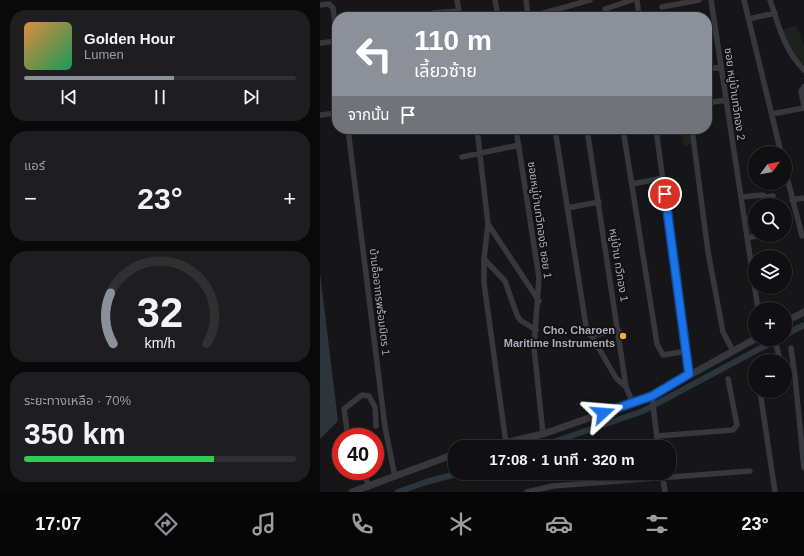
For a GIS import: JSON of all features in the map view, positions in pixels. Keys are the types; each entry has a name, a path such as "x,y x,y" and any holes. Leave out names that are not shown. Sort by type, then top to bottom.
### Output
{"street":[{"path":"457,0 460,12"},
{"path":"495,0 497,12"},
{"path":"526,0 528,12"},
{"path":"545,12 573,3 590,0"},
{"path":"605,12 605,9 632,0"},
{"path":"637,0 639,12"},
{"path":"662,7 699,0"},
{"name":"ซอย หมู่บ้านทวีทอง 2","path":"711,0 748,250"},
{"path":"744,0 779,146"},
{"path":"770,0 786,46 796,62 804,70"},
{"path":"320,5 329,4 333,8 334,12"},
{"path":"749,19 775,13"},
{"path":"712,32 716,31"},
{"path":"320,43 332,42"},
{"path":"712,68 721,67"},
{"path":"772,114 804,107 801,91 804,87"},
{"path":"712,102 726,100"},
{"path":"320,115 332,114"},
{"name":"บ้านอื้ออาทรพร้อมมิตร 1","path":"349,134 385,427 395,477"},
{"path":"478,134 488,224 484,258 484,283 506,440"},
{"name":"ซอยหมู่บ้านทวีทอง5 ซอย 1","path":"517,134 539,278 539,301 534,362 543,434"},
{"path":"556,134 586,326 616,378 626,387"},
{"name":"หมู่บ้าน ทวีทอง 1","path":"588,134 619,331 626,387 633,403"},
{"path":"624,134 657,344 663,355 687,351"},
{"path":"657,134 689,374"},
{"path":"693,134 708,252 723,332 733,351"},
{"path":"462,157 519,145"},
{"path":"632,184 663,178"},
{"path":"740,197 763,195 764,197 773,196"},
{"path":"802,236 792,200 804,198"},
{"path":"567,208 599,202"},
{"path":"488,224 539,301"},
{"path":"484,258 505,281 520,320 536,330"},
{"path":"792,318 804,312"},
{"path":"590,335 619,331"},
{"path":"518,440 543,434 652,396 689,374 748,343"},
{"path":"791,348 804,468"},
{"path":"792,374 795,377"},
{"path":"657,436 733,430 737,425 728,379"},
{"path":"347,428 344,408 362,395 370,396 373,400 376,426"},
{"path":"652,396 657,440"},
{"path":"761,398 775,492"},
{"path":"352,492 448,457"},
{"path":"676,474 750,471"},
{"path":"366,480 369,487"},
{"path":"527,492 553,486 612,480"},
{"path":"663,480 665,492"}],"shaded area":[{"path":"796,25 804,46 804,70 796,62 780,30"},
{"path":"682,134 690,134 691,144 684,146"},
{"path":"320,273 338,421 320,439"}],"waterway":[{"path":"792,331 804,325"},
{"path":"559,440 643,411 765,346"},
{"path":"398,492 448,476"}],"place":[{"name":"Cho. Charoen Maritime Instruments","path":"623,336"}],"route":[{"path":"603,413 652,396 689,374 665,194"}]}
